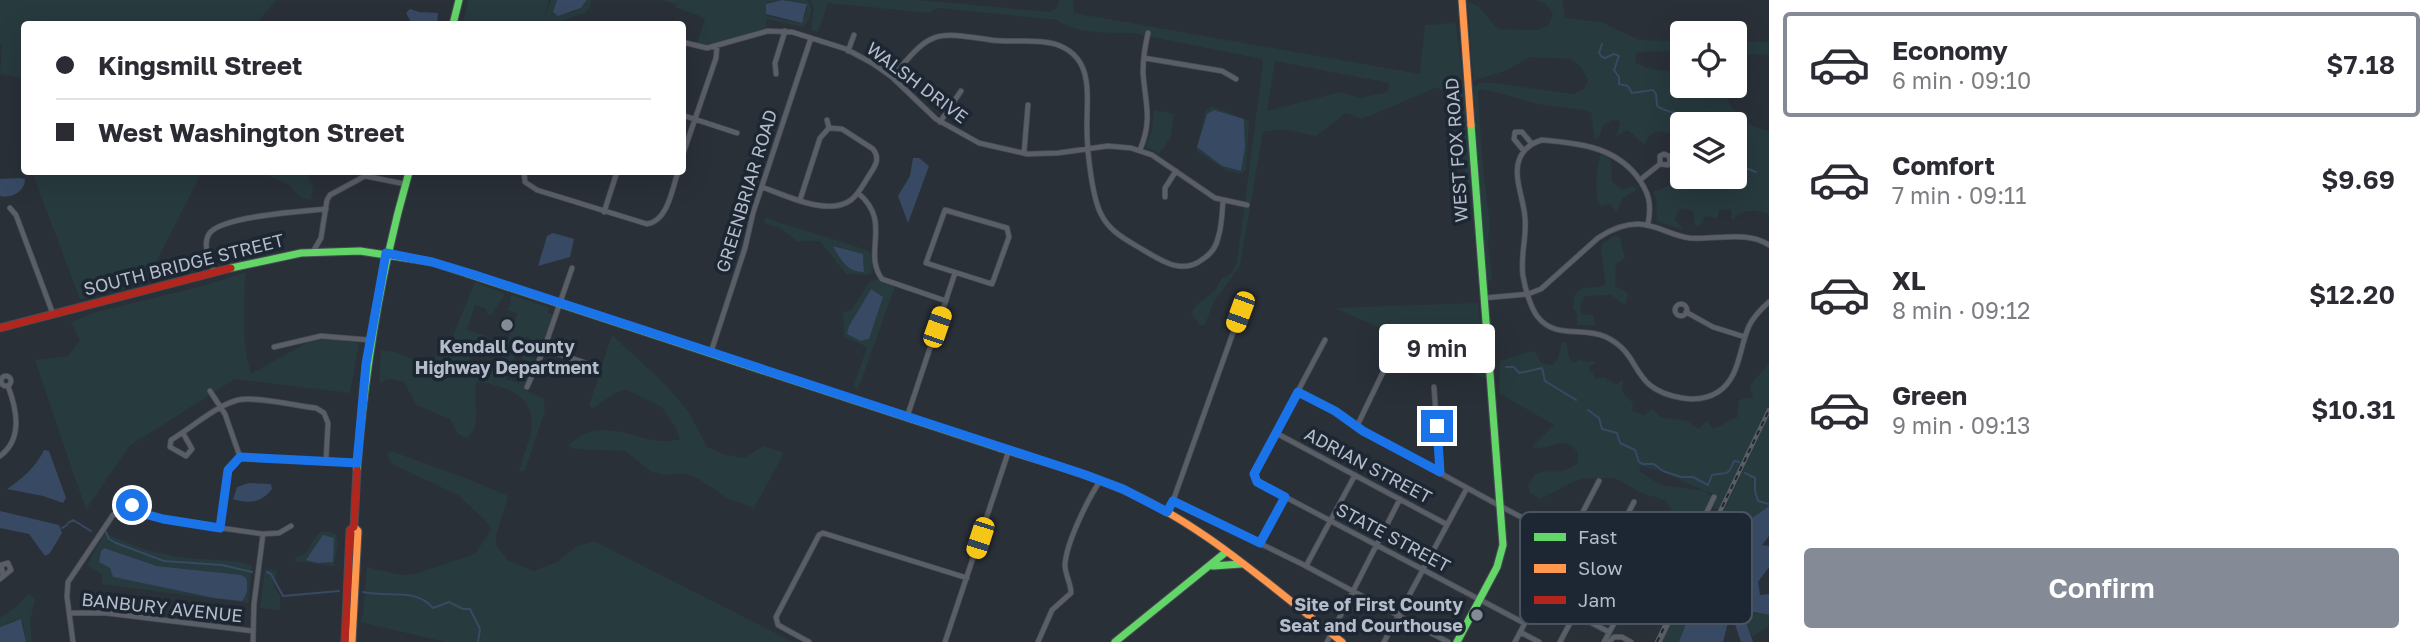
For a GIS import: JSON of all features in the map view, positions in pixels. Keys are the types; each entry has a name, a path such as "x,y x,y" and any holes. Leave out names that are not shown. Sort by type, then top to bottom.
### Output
{"main road":[{"path":"454,21 459,0"},
{"name":"WEST FOX ROAD","path":"1457,642 1502,553 1502,507 1462,0"},
{"path":"345,642 351,530 354,527 357,463 370,340 386,253 407,175"},
{"name":"SOUTH BRIDGE STREET","path":"0,328 279,256 313,251 386,253 444,266 1101,481 1167,512 1226,552 1342,642"},
{"path":"352,642 358,531 354,527"},
{"path":"1115,642 1226,552"},
{"path":"1210,566 1241,564"}],"street":[{"name":"WALSH DRIVE","path":"686,43 697,47 717,46 768,31 785,31 811,38 872,63 892,77 940,122 979,143 1024,153 1058,153 1118,146 1140,150 1209,194 1223,201 1247,205"},
{"path":"776,74 775,63 785,31"},
{"path":"1140,150 1149,113 1144,80 1148,33"},
{"path":"848,51 854,35"},
{"path":"892,77 924,43 939,35 1053,44 1081,57 1088,88 1087,129 1092,193 1100,213 1112,229 1160,260 1180,267 1200,262 1214,248 1219,235 1223,201"},
{"name":"GREENBRIAR ROAD","path":"710,353 811,38"},
{"path":"686,145 716,58 717,46"},
{"path":"1144,58 1223,71 1236,79"},
{"path":"940,122 961,91"},
{"path":"1024,153 1028,105"},
{"path":"686,116 737,133"},
{"path":"827,120 829,128"},
{"path":"762,187 821,206 835,207 849,202 858,193 879,155 842,129 829,128"},
{"path":"800,200 820,138 829,128"},
{"path":"1524,151 1514,139 1516,132 1522,132 1532,144"},
{"path":"1648,225 1651,199 1640,180 1621,159 1599,149 1542,140 1532,144 1518,161 1517,170 1525,214 1522,265 1534,311 1550,328 1605,336 1622,349 1651,388 1681,398 1707,398 1726,386 1735,371 1745,337 1756,314 1769,303"},
{"path":"1640,180 1660,164"},
{"path":"1165,197 1165,188 1176,172"},
{"path":"524,175 524,182 537,190 642,224 656,224 664,213 677,175"},
{"path":"604,212 616,175"},
{"path":"313,251 321,238 330,195 365,176 405,184"},
{"path":"858,193 873,210 876,219 876,266 882,279 946,301"},
{"path":"9,208 16,215 53,315"},
{"path":"214,272 206,243 213,229 264,214 326,209"},
{"path":"945,209 1007,229 1009,237 992,284 955,273 926,263 945,209"},
{"path":"1484,298 1528,294 1550,283 1608,231 1629,224 1648,225 1679,236 1749,238 1769,245"},
{"path":"321,238 330,250"},
{"path":"527,387 544,349 572,268"},
{"path":"907,416 955,273"},
{"path":"1167,512 1244,302"},
{"path":"1686,312 1713,327 1745,337"},
{"path":"274,347 321,335 370,340"},
{"path":"1276,433 1325,340"},
{"path":"544,349 595,366"},
{"path":"1357,426 1386,366"},
{"path":"0,456 11,445 17,428 8,386"},
{"path":"1434,387 1440,472"},
{"path":"210,391 222,408 240,457"},
{"path":"1298,392 1520,517"},
{"path":"183,433 192,449 186,456 169,445 171,440 222,408 242,399 321,410 328,423 326,460"},
{"name":"STATE STREET","path":"1276,433 1252,473 1257,482 1520,621"},
{"name":"ADRIAN STREET","path":"1276,433 1446,524"},
{"path":"945,642 1009,450"},
{"path":"220,528 228,470 240,457 357,463"},
{"path":"1306,566 1355,475"},
{"path":"1038,642 1052,610 1070,593 1066,559 1085,505 1101,481"},
{"path":"1583,512 1599,481"},
{"path":"1384,642 1467,488"},
{"path":"130,510 137,489"},
{"path":"1706,512 1714,496"},
{"path":"1260,543 1285,497"},
{"path":"1326,642 1400,499"},
{"path":"1173,501 1306,566 1448,642"},
{"path":"1630,512 1634,502"},
{"path":"73,642 67,588 71,574 108,519 119,512 130,510 163,519 264,534 279,533 291,526"},
{"path":"808,642 778,625 776,620 813,546 823,533 967,578"},
{"path":"253,642 264,534"},
{"name":"BANBURY AVENUE","path":"69,613 106,613 253,631"},
{"path":"1515,642 1524,624"},
{"path":"1560,642 1570,624"},
{"path":"1594,624 1609,632"},
{"path":"1607,642 1614,624"},
{"path":"1659,642 1668,624"},
{"path":"1323,628 1326,642"},
{"path":"1520,632 1539,642"},
{"path":"1607,642 1614,637 1631,642"}],"green space":[{"path":"0,0 277,0 259,21 21,21 21,78 0,74"},
{"path":"468,0 549,0 544,18 551,0 557,0 554,14 558,14 578,10 587,0 591,0 585,13 560,21 464,21"},
{"path":"661,0 782,0 807,0 811,10 803,27 766,19 766,29 704,45 697,44 705,18 674,7 679,1 675,4","holes":["782,0 806,3 806,14 800,23 767,16 768,2"]},
{"path":"811,0 918,0 1050,12 1057,8 1059,0 1073,0 1074,13 1420,74 1425,25 1456,23 1475,183 1466,192 1459,100 1437,87 1362,119 1346,113 1316,136 1282,129 1263,132 1240,266 1213,303 1205,325 1200,325 1191,314 1197,305 1215,290 1222,278 1231,274 1237,262 1262,59 1132,33 1083,30 1064,25 1057,20 937,8 929,13 828,3 818,32 811,30 814,8","holes":["1275,61 1389,83 1388,92 1360,98 1340,92 1267,111"]},
{"path":"1534,0 1562,0 1565,18 1601,22 1639,40 1670,41 1670,51 1637,52 1635,62 1651,69 1670,71 1670,98 1727,98 1737,112 1670,112 1670,134 1655,132 1645,145 1629,131 1616,136 1619,121 1612,120 1603,125 1599,137 1595,140 1591,112 1542,105 1480,89 1478,93 1490,224 1488,241 1492,281 1487,280 1473,87 1480,83 1492,83 1574,94 1584,89 1588,80 1581,67 1570,59 1531,57 1507,70 1473,81 1468,2 1478,6 1498,29 1536,30 1548,26 1553,14 1545,3"},
{"path":"1747,42 1769,42 1769,55 1747,54"},
{"path":"1212,106 1249,121 1246,170 1242,173 1228,171 1196,151 1206,110","holes":["1215,110 1244,119 1245,148 1241,171 1222,166 1197,147 1207,114"]},
{"path":"1154,110 1174,114 1171,137 1159,154 1146,147 1152,130"},
{"path":"1747,121 1769,131 1769,215 1750,211 1732,220 1731,209 1719,210 1717,218 1704,216 1703,222 1697,226 1693,211 1682,208 1675,220 1684,229 1657,220 1653,192 1670,185 1670,189 1747,189"},
{"path":"1600,156 1611,160 1612,181 1622,190 1632,186 1636,190 1622,199 1616,213 1610,204 1601,207 1597,196 1598,169"},
{"path":"33,175 200,175 145,284 80,299"},
{"path":"266,175 308,175 313,188 311,200 299,196 288,184"},
{"path":"765,218 867,250 871,254 872,273 847,275 820,241 797,241 780,228 764,223","holes":["834,246 863,254 864,272 853,270 845,265"]},
{"path":"1614,236 1620,237 1625,258 1616,264 1615,286 1628,293 1626,304 1612,295 1585,296 1581,313 1593,315 1596,325 1577,325 1577,313 1573,309 1576,294 1582,289 1606,285 1601,251 1603,243"},
{"path":"246,272 244,323 251,374 312,340 330,339 359,343 350,393 235,379 129,446 86,510 35,360 68,356 80,340 71,322 96,312 199,287"},
{"path":"878,279 895,287 858,389 854,385 867,347 844,337 842,313 852,309 870,281","holes":["871,289 878,312 869,339 860,341 861,306"]},
{"path":"475,282 505,294 491,315 487,314 487,309 475,305 467,330 486,336 484,342 476,343 468,362 477,367 498,370 502,366 505,347 517,351 506,379 518,383 526,361 521,359 523,356 528,354 535,359 525,388 543,398 545,410 525,470 519,472 532,425 527,404 512,391 477,381 475,426 467,438 458,434 450,419 416,405 404,382 391,379 379,384 381,351 397,353 423,363 448,348"},
{"path":"512,295 550,308 548,313 552,315 548,331 538,353 527,348 529,337 526,336 519,348 498,341 507,343 517,314 508,310"},
{"path":"1478,303 1486,378 1463,370 1461,363 1335,308"},
{"path":"612,335 666,385 688,411 705,446 726,455 744,458 763,446 784,453 754,508 727,498 699,479 684,473 668,475 652,472 625,451 575,449 568,446 582,435 610,430 652,440 680,439 662,407 627,390 617,392 592,409 589,405"},
{"path":"1562,342 1567,343 1569,358 1574,363 1580,360 1595,361 1589,368 1596,379 1604,377 1616,385 1623,379 1622,392 1633,403 1632,411 1644,415 1652,409 1660,417 1687,421 1699,429 1707,421 1713,428 1737,418 1739,401 1744,398 1751,399 1751,385 1769,362 1769,406 1719,509 1714,508 1716,495 1705,491 1712,497 1705,512 1672,512 1665,500 1641,493 1615,478 1577,480 1540,499 1530,493 1528,485 1535,474 1566,470 1578,463 1578,453 1567,444 1561,443 1532,447 1554,425 1499,393 1500,361 1532,351 1541,363 1552,365 1558,359","holes":["1641,466 1660,471 1705,491 1661,485 1639,471"]},
{"path":"1769,415 1769,506 1752,518 1752,512 1723,512"},
{"path":"391,451 508,496 496,536 496,545 508,560 534,571 557,562 575,547 594,541 793,642 445,642 360,622 367,567 401,575 415,574 475,554 491,530 488,523 458,495 392,464 387,454"},
{"path":"325,531 336,534 338,544 334,566 295,561 296,557 306,553 318,533"},
{"path":"105,533 166,555 244,563 252,565 248,603 101,584 103,575 87,565","holes":["104,548 157,566 188,569 214,598 113,577"]},
{"path":"265,569 277,571 274,588 280,595 280,610 260,608"},
{"path":"29,594 35,600 30,620 32,642 26,642 23,622 13,621 0,627 0,618"},
{"path":"1752,613 1769,615 1769,626 1752,637 1747,624 1752,624"},
{"path":"1670,624 1687,624 1680,642 1662,642"}],"water":[{"path":"557,0 587,0 581,8 558,16 553,12"},
{"path":"782,0 807,4 802,23 766,14 766,4"},
{"path":"410,9 438,13 437,21 410,21 406,13"},
{"path":"1214,110 1244,119 1245,148 1241,171 1222,166 1197,147 1207,114"},
{"path":"913,158 919,158 929,166 908,223 898,196 910,176"},
{"path":"0,179 25,179 17,193 0,196"},
{"path":"553,233 574,239 570,257 538,266 547,236"},
{"path":"833,246 863,254 864,272 845,265"},
{"path":"871,289 883,297 869,339 861,341 847,334"},
{"path":"44,450 49,451 66,498 63,503 7,489 28,472"},
{"path":"249,483 271,484 272,489 264,497 254,501 233,499 237,487"},
{"path":"1769,506 1769,536 1762,545 1769,546 1769,567 1758,582 1760,595 1769,594 1769,615 1752,613 1752,518"},
{"path":"0,511 59,525 62,533 50,553 45,556 29,534 0,528"},
{"path":"323,535 334,538 333,562 318,563 306,560"},
{"path":"104,548 157,566 241,575 246,578 246,593 242,601 214,598 113,577 110,568 99,562"},
{"path":"21,619 26,642 0,642 0,627"},
{"path":"1686,624 1728,624 1723,642 1679,642"},
{"path":"1735,624 1747,624 1753,642 1741,642"}],"waterway":[{"path":"1602,44 1599,53 1602,57 1614,54 1619,56 1614,70 1619,77 1619,84 1628,86 1632,93 1653,90 1657,106 1672,112"},
{"path":"1747,168 1756,172"},
{"path":"1506,367 1514,367 1519,373 1542,368 1545,381 1576,400"},
{"path":"1588,410 1599,418 1602,429 1617,433 1620,443 1635,450 1639,462 1654,464 1663,471 1681,477 1693,477 1708,485 1712,475 1726,473 1734,461 1739,462"},
{"path":"1745,473 1755,478 1758,501 1769,504"},
{"path":"68,523 73,520 91,531"},
{"path":"62,528 67,525"},
{"path":"106,532 109,539 116,543 164,561 222,565 252,572"},
{"path":"267,572 271,574 283,596 339,591"},
{"path":"363,592 410,595 418,597 433,608 449,602 463,609 470,609 480,629 478,642"}],"railway":[{"path":"1720,512 1769,410"},
{"path":"1657,642 1666,624"}],"traffic: fast":[{"path":"454,21 459,0"},
{"path":"1457,642 1497,567 1503,545 1471,125"},
{"path":"357,469 376,319 390,245 408,175"},
{"path":"231,268 301,253 360,251 432,262 1000,448"},
{"path":"1115,642 1226,552"},
{"path":"1213,566 1241,564"}],"traffic: slow":[{"path":"1462,0 1471,125"},
{"path":"1000,448 1112,485 1174,516 1232,555 1342,642"},
{"path":"352,642 358,531 354,527"}],"traffic: jam":[{"path":"0,328 231,268"},
{"path":"345,642 350,530 354,527 357,469"}],"place":[{"name":"Kendall County Highway Department","path":"507,325"},
{"name":"Site of First County Seat and Courthouse","path":"1477,615"}],"route":[{"path":"132,505 130,510 163,519 220,528 228,470 240,457 357,463 366,364 386,253 432,262 472,274 1083,474 1123,489 1167,512 1173,501 1260,543 1285,497 1257,482 1254,474 1298,392 1440,472 1437,426"}]}
